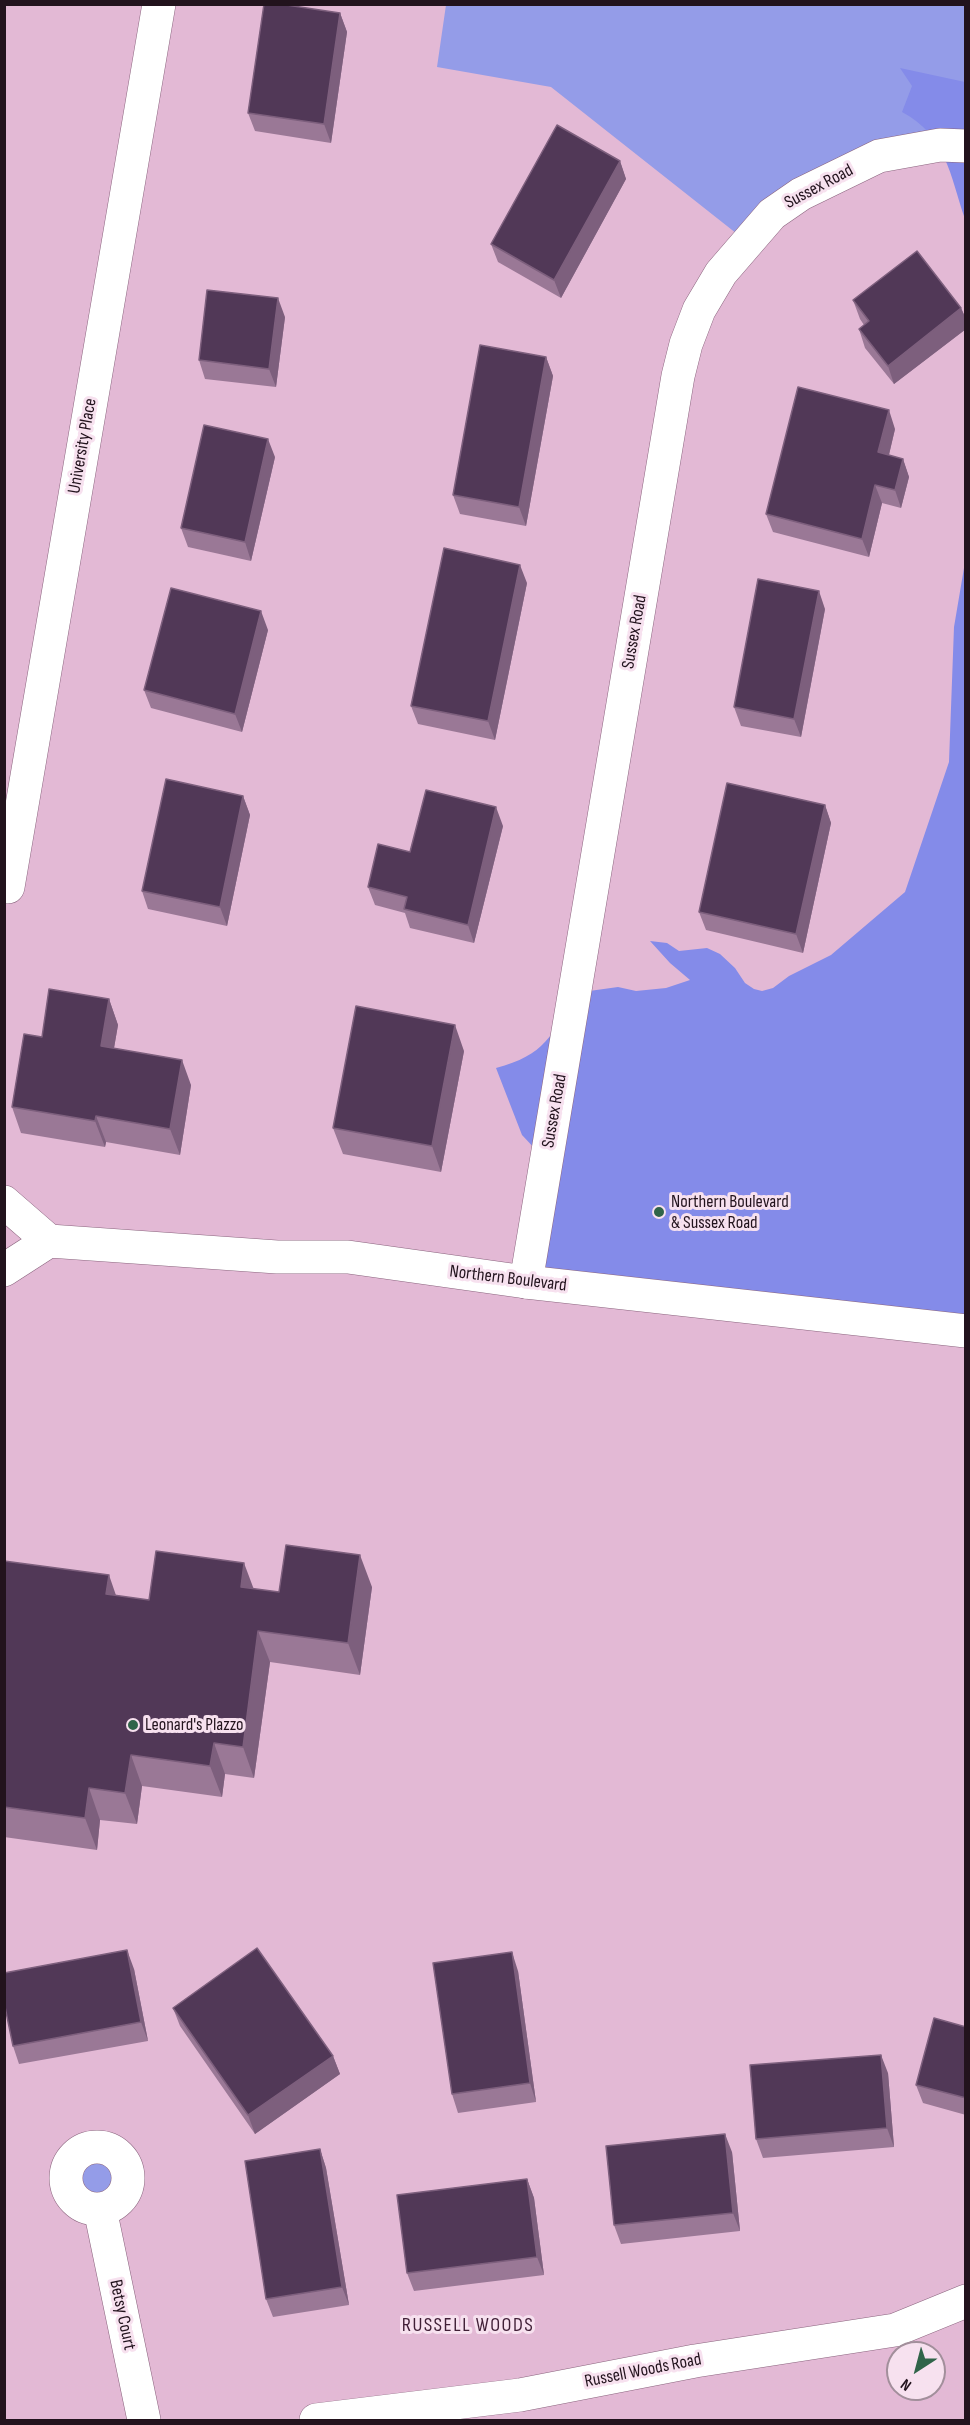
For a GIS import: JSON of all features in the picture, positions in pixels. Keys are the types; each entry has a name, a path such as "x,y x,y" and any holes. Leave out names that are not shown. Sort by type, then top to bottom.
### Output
{"street":[{"name":"University Place","path":"8,887 159,4"},
{"name":"Sussex Road","path":"526,1282 678,376 686,344 699,310 721,273 772,214 801,194 879,156 940,145 966,146"},
{"path":"4,1202 49,1241 4,1270"},
{"name":"Northern Boulevard","path":"49,1241 277,1257 348,1257 526,1282 966,1331"},
{"name":"Betsy Court","path":"100,2209 144,2421"},
{"name":"Russell Woods Road","path":"316,2421 520,2395 695,2361 895,2330 966,2301"}],"shaded area":[{"path":"446,5 965,5 965,146 879,156 746,241 551,87 437,67"},
{"path":"900,68 965,82 965,219 950,172 937,144 917,121 902,112 912,86"},
{"path":"965,562 965,1331 526,1282 537,1151 522,1135 496,1068 526,1057 545,1042 560,1021 575,993 618,987 636,991 666,988 690,980 650,941 667,943 679,951 707,948 720,954 735,968 745,983 762,991 773,988 789,976 831,955 905,892 949,762 954,627"},
{"path":"97,2147 114,2152 119,2156 123,2161 128,2178 123,2195 119,2200 114,2204 97,2209 80,2204 75,2200 71,2195 66,2178 71,2161 75,2156 80,2152"}],"building":[{"path":"264,4 280,4 340,13 324,124 248,113"},
{"path":"557,125 620,161 554,280 491,244"},
{"path":"917,251 961,308 888,366 859,329 869,321 853,300"},
{"path":"207,290 278,298 269,369 199,360"},
{"path":"480,345 546,357 519,507 453,495"},
{"path":"798,387 889,410 878,452 903,459 895,490 875,485 862,539 766,514"},
{"path":"204,425 268,439 245,542 181,528"},
{"path":"444,548 520,565 488,721 411,706"},
{"path":"758,579 819,591 794,719 734,707"},
{"path":"171,588 261,611 235,714 144,690"},
{"path":"166,779 243,796 220,907 142,891"},
{"path":"727,783 825,805 796,934 699,912"},
{"path":"426,790 496,807 468,925 404,909 407,897 368,887 378,844 410,852"},
{"path":"49,989 109,999 101,1046 182,1060 170,1129 96,1116 95,1121 12,1107 24,1034 42,1037"},
{"path":"356,1006 455,1025 432,1146 333,1128"},
{"name":"Leonard's Plazzo","path":"286,1545 360,1555 348,1643 258,1631 243,1747 214,1743 210,1766 131,1755 125,1793 89,1788 85,1818 4,1807 4,1561 109,1575 106,1594 149,1600 156,1551 244,1563 241,1587 279,1592"},
{"path":"257,1948 333,2056 248,2115 173,2008"},
{"path":"127,1950 141,2022 13,2046 4,2002 4,1973"},
{"path":"512,1952 530,2083 452,2094 433,1963"},
{"path":"934,2018 966,2027 966,2098 916,2085"},
{"path":"881,2055 887,2128 756,2139 750,2065"},
{"path":"725,2134 733,2213 614,2225 606,2146"},
{"path":"320,2149 342,2287 266,2299 245,2161"},
{"path":"527,2179 537,2257 407,2273 397,2195"}],"place":[{"name":"Northern Boulevard & Sussex Road","path":"659,1212"},
{"name":"Leonard's Plazzo","path":"133,1725"}],"district":[{"name":"RUSSELL WOODS","path":"468,2326"}]}
